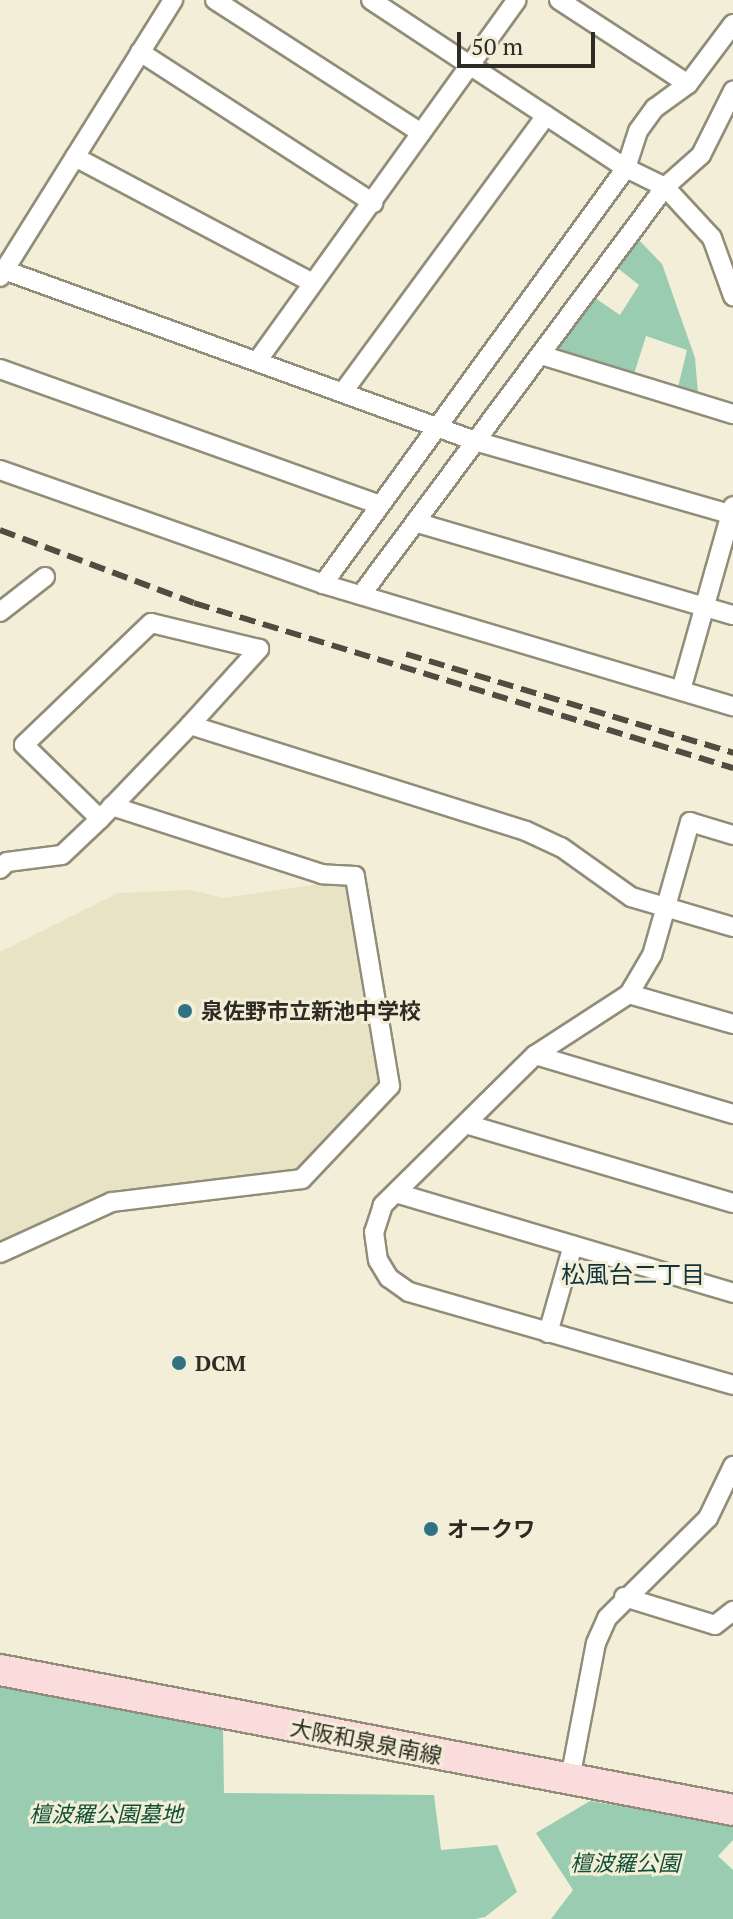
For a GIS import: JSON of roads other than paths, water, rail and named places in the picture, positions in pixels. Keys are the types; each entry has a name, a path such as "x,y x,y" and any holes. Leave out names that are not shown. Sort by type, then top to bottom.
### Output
{"main road":[{"name":"大阪和泉泉南線","path":"0,1670 733,1810"}],"street":[{"path":"173,0 2,274 258,360 475,441 732,512 681,690"},
{"path":"215,0 421,133"},
{"path":"371,0 626,168 665,187 712,238 733,296"},
{"path":"258,360 517,0"},
{"path":"559,0 688,84"},
{"path":"323,584 377,504 626,168 638,131 655,108 688,84 733,24"},
{"path":"140,52 373,203"},
{"path":"361,595 418,523 475,441 665,187 701,155 731,98"},
{"path":"343,392 546,116"},
{"path":"75,157 313,283"},
{"path":"541,355 733,414"},
{"path":"0,369 377,504"},
{"path":"0,470 323,584 733,706"},
{"path":"418,523 733,615"},
{"path":"0,612 45,577"},
{"path":"0,869 7,862 62,855 106,812 190,725 259,649 151,623 24,745 106,812 322,874 355,876 390,1086 302,1179 112,1202 0,1253"},
{"path":"190,725 526,831 561,847 631,897 733,927"},
{"path":"733,835 690,822 652,955 629,994 535,1055 383,1205 374,1232 378,1260 389,1278 433,1302 733,1385"},
{"path":"629,994 733,1024"},
{"path":"535,1055 733,1114"},
{"path":"466,1124 733,1203"},
{"path":"396,1193 733,1293"},
{"path":"548,1333 573,1245"},
{"path":"570,1779 596,1643 624,1597 708,1518 733,1466"},
{"path":"624,1597 715,1625 733,1611"}],"railway":[{"path":"0,530 194,603 733,768"},
{"path":"406,654 733,753"}],"place":[{"name":"泉佐野市立新池中学校","path":"185,1011"},
{"name":"DCM","path":"179,1363"},
{"name":"オークワ","path":"431,1529"}],"district":[{"name":"松風台二丁目","path":"633,1275"}],"park label":[{"name":"檀波羅公園墓地","path":"106,1814"},
{"name":"檀波羅公園","path":"625,1863"}]}
